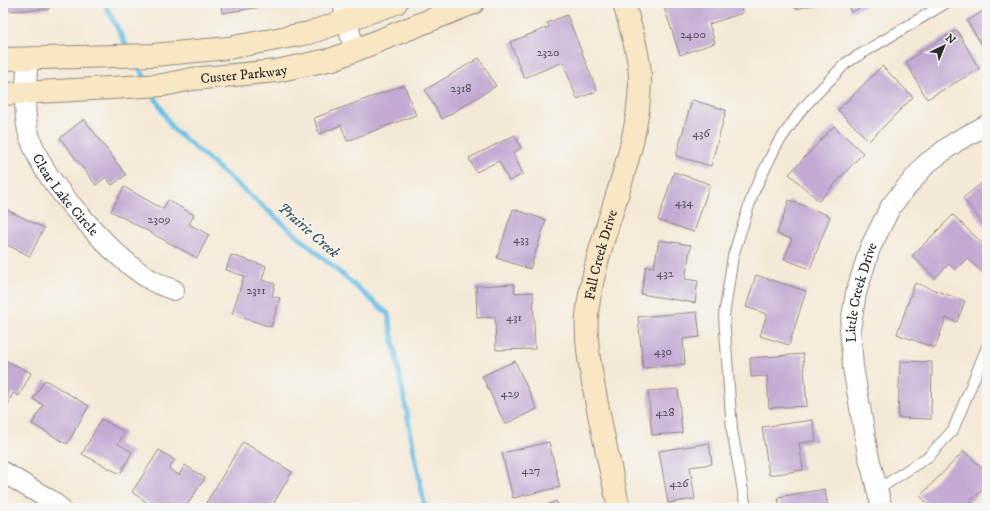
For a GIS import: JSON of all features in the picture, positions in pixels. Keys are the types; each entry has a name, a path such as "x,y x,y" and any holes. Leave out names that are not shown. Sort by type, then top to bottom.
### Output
{"street":[{"name":"Custer Parkway","path":"3,59 154,55 269,41 310,33 345,12 396,3"},
{"name":"Custer Parkway","path":"3,94 104,87 163,85 192,79 276,71 333,59 473,3"},
{"name":"Fall Creek Drive","path":"619,508 592,376 588,348 587,317 594,274 628,158 637,117 640,82 636,51 624,3"},
{"path":"345,12 354,50"},
{"name":"Clear Lake Circle","path":"28,59 25,114 30,137 40,161 56,188 116,254 152,280 174,290"},
{"name":"Little Creek Drive","path":"880,499 868,454 853,367 850,329 856,293 870,248 891,206 926,164 957,141 987,125"},
{"path":"3,472 50,500 60,508"}],"lane":[{"path":"746,508 732,430 724,316 734,256 753,193 776,146 802,109 846,63 946,3"},
{"path":"880,499 929,456 954,430 987,347"}],"building":[{"path":"3,3 49,3 49,9 3,11"},
{"path":"221,3 275,3 276,5 222,13"},
{"path":"677,3 739,3 743,13 709,24 715,43 680,55 664,7"},
{"path":"795,3 818,3 818,4 796,9"},
{"path":"848,3 872,3 851,12"},
{"path":"983,11 987,18 987,53 967,21"},
{"path":"567,15 597,91 577,99 563,62 524,78 510,42 549,27 547,23"},
{"path":"957,30 979,69 927,99 906,62 919,53 918,52"},
{"path":"479,58 496,86 442,119 425,90"},
{"path":"882,66 913,97 869,141 838,110"},
{"path":"404,85 416,115 347,141 341,125 319,134 314,118"},
{"path":"692,100 726,110 711,166 676,156"},
{"path":"84,119 126,175 112,185 106,177 96,185 60,138"},
{"path":"834,126 863,153 819,201 789,174"},
{"path":"515,135 521,148 513,153 523,174 509,181 499,161 476,172 469,158"},
{"path":"674,172 710,184 694,232 658,220"},
{"path":"987,179 987,229 963,198"},
{"path":"124,187 163,209 168,200 194,215 189,224 209,235 197,258 111,211"},
{"path":"789,200 830,216 810,269 784,259 792,239 777,234"},
{"path":"3,208 44,228 30,256 3,243"},
{"path":"513,209 546,220 530,269 497,258"},
{"path":"953,215 987,248 987,277 967,258 955,270 949,264 935,278 912,256"},
{"path":"659,240 691,245 685,279 698,281 695,303 641,294 646,266 654,267"},
{"path":"231,255 266,266 262,280 275,284 272,296 280,298 271,327 232,314 244,276 226,270"},
{"path":"756,275 806,291 789,345 760,336 767,314 746,307"},
{"path":"915,283 965,301 957,322 946,318 935,348 897,334"},
{"path":"514,284 515,293 533,292 535,349 496,350 495,317 477,318 476,286"},
{"path":"697,312 700,337 683,339 685,364 643,368 638,317"},
{"path":"803,354 807,406 769,408 767,376 751,377 750,358"},
{"path":"3,359 31,373 19,396 13,393 6,408 3,406"},
{"path":"515,361 537,409 505,424 482,376"},
{"path":"900,361 932,362 931,419 898,418"},
{"path":"45,380 89,406 67,444 32,424 43,405 33,399"},
{"path":"678,389 682,433 652,435 648,391"},
{"path":"101,419 125,432 118,444 132,452 120,474 82,454"},
{"path":"813,420 816,441 799,443 803,470 769,475 762,427"},
{"path":"243,442 292,472 271,508 203,508"},
{"path":"549,442 560,487 513,498 502,453"},
{"path":"709,443 712,464 690,467 695,499 668,503 659,451"},
{"path":"159,450 175,460 169,469 179,475 185,465 205,478 185,508 155,508 132,492"},
{"path":"964,451 987,473 987,485 964,508 932,508 920,496"},
{"path":"825,489 828,508 780,508 778,497"},
{"path":"556,501 560,508 540,508"}],"waterway":[{"name":"Prairie Creek","path":"104,3 129,50"},
{"name":"Prairie Creek","path":"135,60 146,80"},
{"name":"Prairie Creek","path":"152,92 172,128 388,314 425,508"}]}
